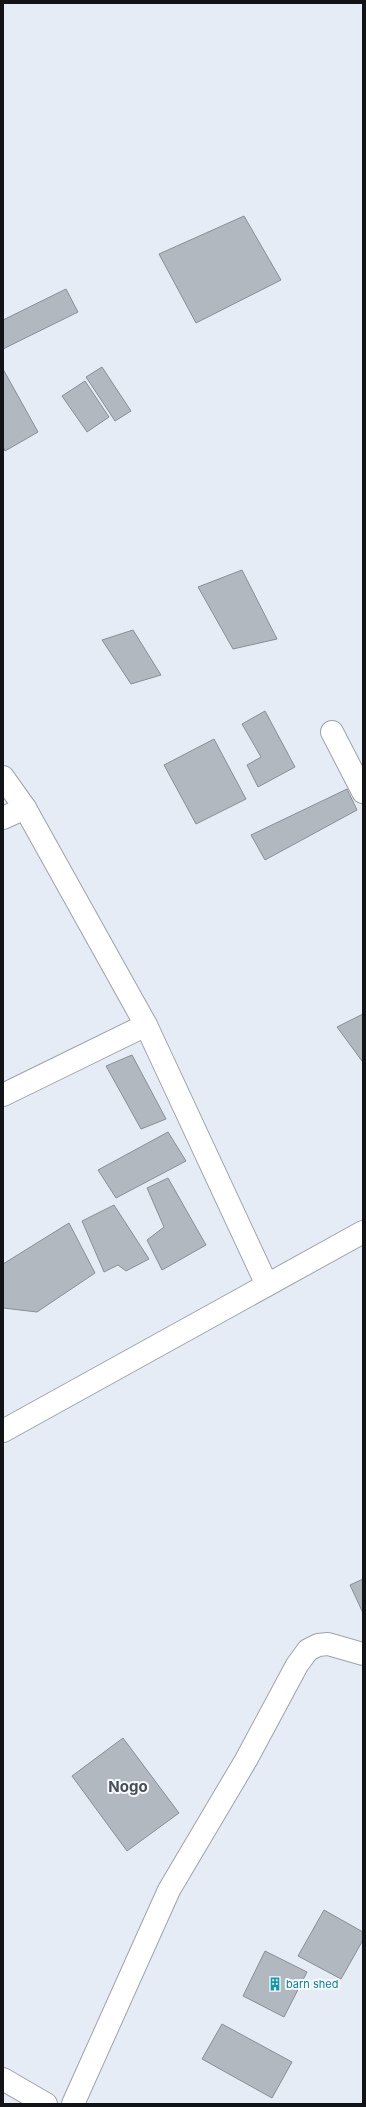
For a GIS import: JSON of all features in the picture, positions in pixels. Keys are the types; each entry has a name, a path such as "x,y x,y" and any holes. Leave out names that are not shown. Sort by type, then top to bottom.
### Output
{"street":[{"path":"332,732 363,792"},
{"path":"3,777 25,808 146,1025 267,1285"},
{"path":"3,818 25,808"},
{"path":"3,1095 146,1025"},
{"path":"3,1431 363,1232"},
{"path":"73,2104 169,1890 246,1760 297,1665 308,1650 318,1645 328,1644 363,1654"},
{"path":"3,2079 46,2104"}],"building":[{"path":"244,216 281,280 196,323 159,254"},
{"path":"66,289 78,312 3,349 3,320"},
{"path":"102,367 131,411 115,421 86,377"},
{"path":"3,369 38,432 5,451 3,446"},
{"path":"85,381 109,417 87,432 62,396"},
{"path":"242,570 277,639 233,649 198,587"},
{"path":"133,630 161,675 131,684 102,640"},
{"path":"265,711 295,767 258,787 247,765 261,757 242,724"},
{"path":"214,739 246,799 196,824 164,765"},
{"path":"347,789 357,810 265,860 251,835"},
{"path":"363,1014 363,1060 362,1061 337,1027"},
{"path":"132,1055 166,1119 141,1129 106,1066"},
{"path":"168,1132 186,1161 116,1198 98,1170"},
{"path":"168,1178 206,1245 162,1270 147,1240 164,1227 147,1188"},
{"path":"114,1205 149,1259 126,1271 118,1265 104,1272 82,1221"},
{"path":"69,1223 95,1273 37,1312 3,1308 3,1264"},
{"path":"363,1579 363,1613 350,1585"},
{"path":"123,1738 179,1813 127,1851 72,1776"},
{"path":"324,1910 363,1932 363,1940 341,1979 298,1956"},
{"name":"barn shed","path":"265,1951 307,1972 284,2017 243,1996"},
{"path":"222,2024 292,2062 272,2098 202,2059"}],"place":[{"name":"barn shed","path":"275,1984"}],"district":[{"name":"Nogo","path":"128,1787"}]}
